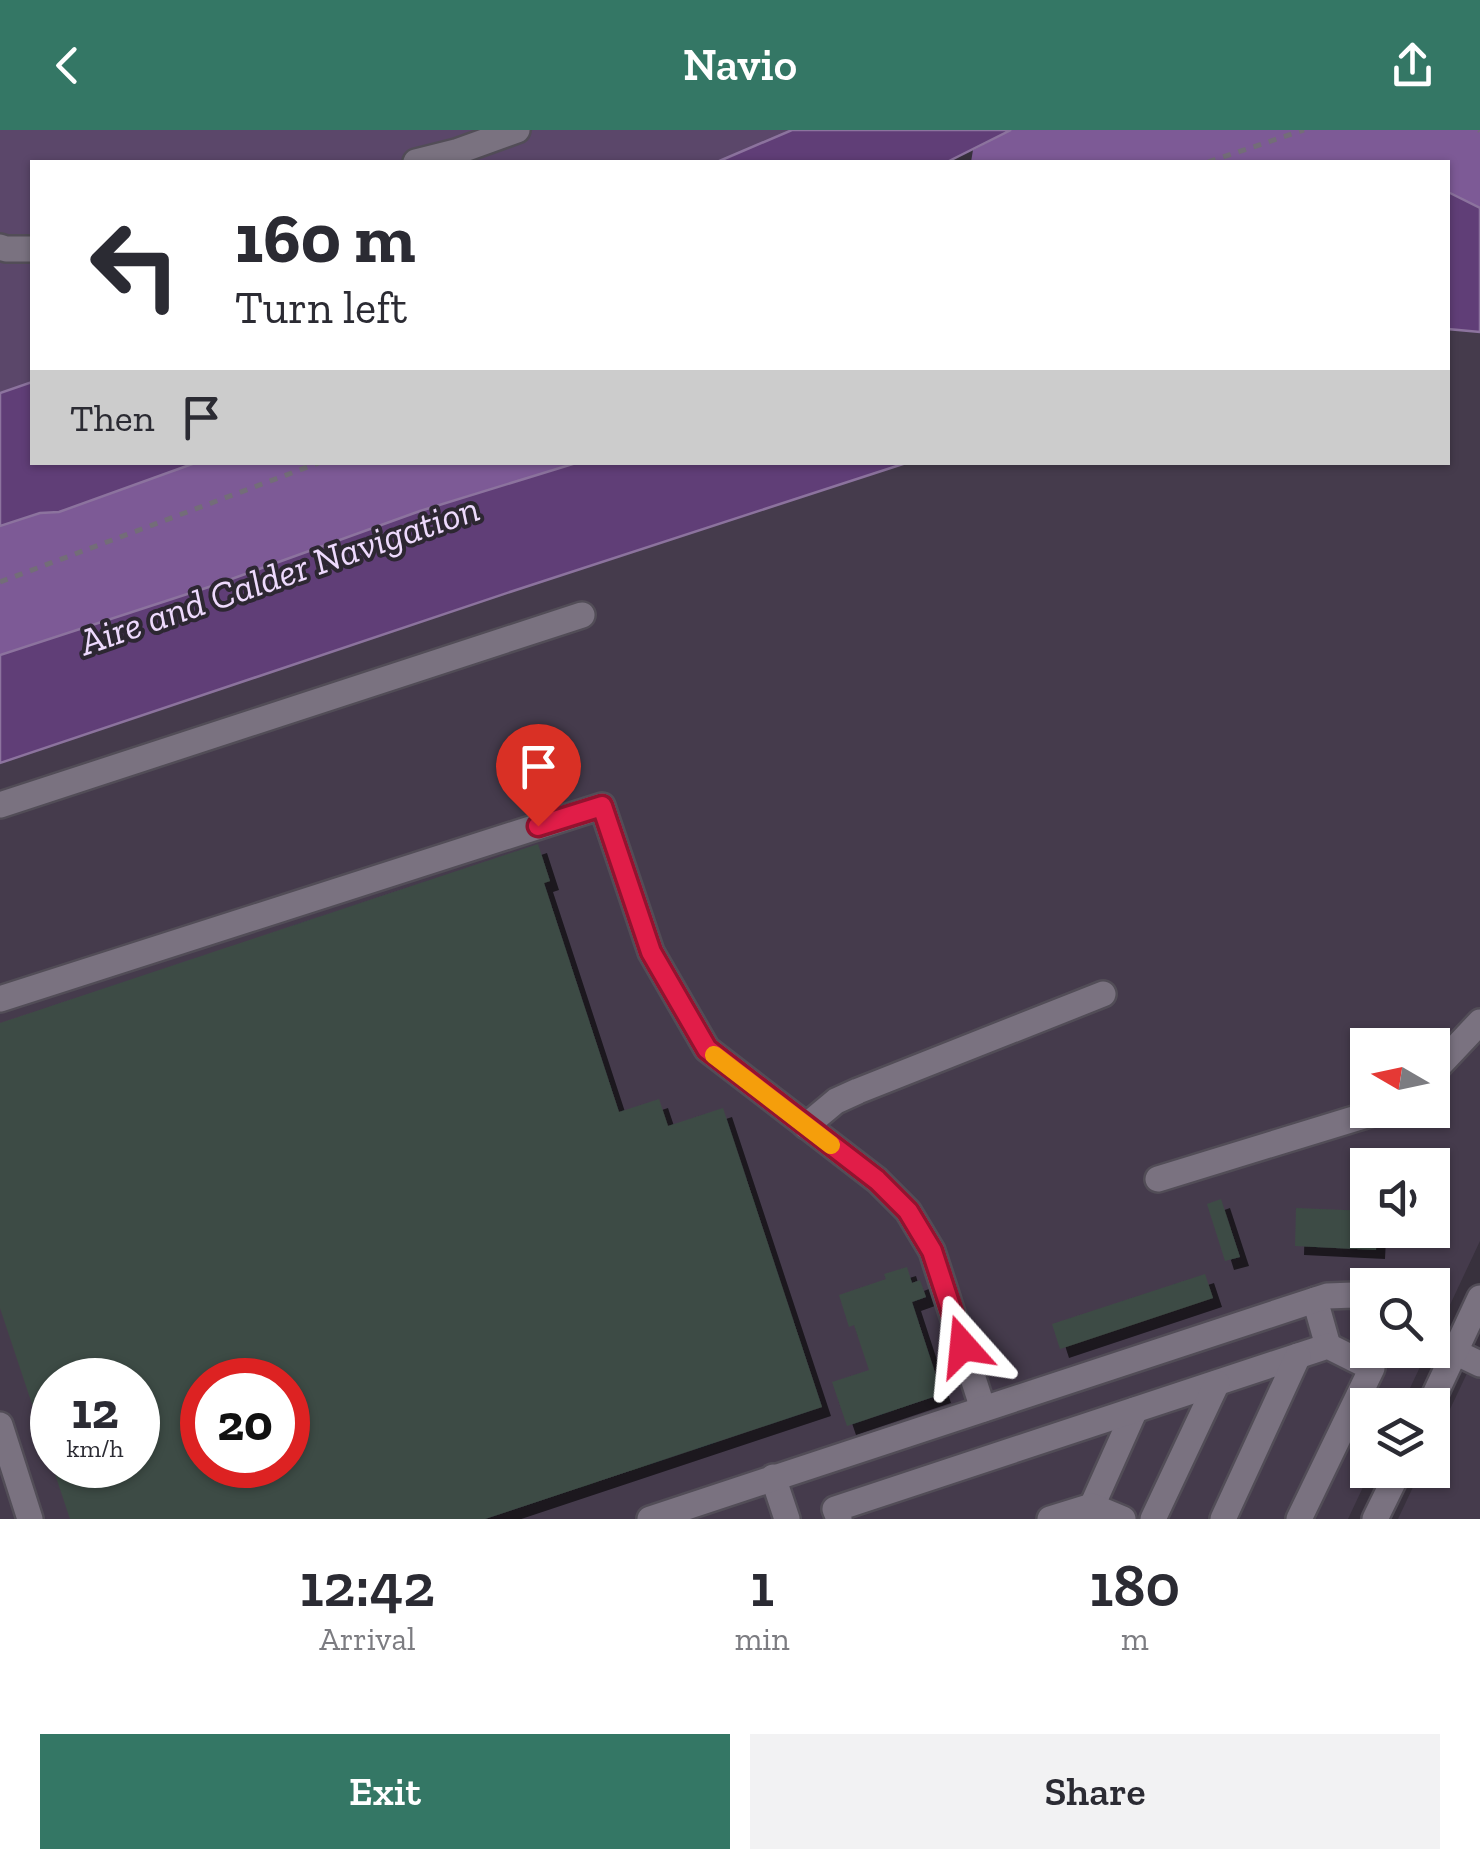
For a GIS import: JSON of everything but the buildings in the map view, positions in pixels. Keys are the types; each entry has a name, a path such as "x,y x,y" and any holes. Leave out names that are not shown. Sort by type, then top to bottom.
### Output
{"lane":[{"path":"424,160 517,130"},
{"path":"0,247 30,248"},
{"path":"0,806 582,615"},
{"path":"0,1000 602,806 651,952 707,1049 877,1180 908,1211 932,1251 983,1409"},
{"path":"806,1126 836,1101 858,1090 1104,994"},
{"path":"1450,1054 1480,1022"},
{"path":"1158,1178 1350,1120"},
{"path":"650,1519 1327,1296 1350,1295"},
{"path":"1450,1347 1480,1298"},
{"path":"1316,1300 1328,1346"},
{"path":"839,1519 835,1509 1328,1346 1372,1368 1299,1519"},
{"path":"1450,1354 1480,1364"},
{"path":"1223,1519 1298,1356"},
{"path":"1153,1519 1218,1383"},
{"path":"1092,1506 1135,1410"},
{"path":"0,1425 30,1519"},
{"path":"773,1477 787,1519"},
{"path":"1376,1519 1391,1488"},
{"path":"1050,1519 1092,1506 1123,1519"}],"path":[{"path":"1214,160 1304,130"},
{"path":"0,582 313,465"}],"shaded area":[{"path":"0,130 792,130 722,160 30,160 30,383 0,393"},
{"path":"1011,130 1480,130 1480,208 1450,193 1450,160 971,160 973,150"},
{"path":"1450,329 1480,332 1480,1241 1450,1305 1450,1268 1350,1268 1350,1368 1419,1368 1410,1388 1350,1388 1350,1488 1363,1488 1348,1519 0,1519 0,763 900,465 1450,465"},
{"path":"189,465 570,465 420,511 215,585 0,655 0,526 40,513 60,512"},
{"path":"1480,1346 1480,1519 1398,1519 1413,1488 1450,1488 1450,1409"}],"water":[{"path":"792,130 1011,130 951,160 722,160"},
{"path":"1450,193 1480,208 1480,332 1450,329"},
{"path":"30,383 30,465 189,465 59,512 40,513 0,526 0,393"},
{"name":"Aire and Calder Navigation","path":"570,465 900,465 0,763 0,655 215,585 420,511"}],"slow traffic":[{"path":"714,1055 831,1145"}],"route":[{"path":"538,826 602,806 651,952 707,1049 877,1180 908,1211 932,1251 963,1346"}]}
